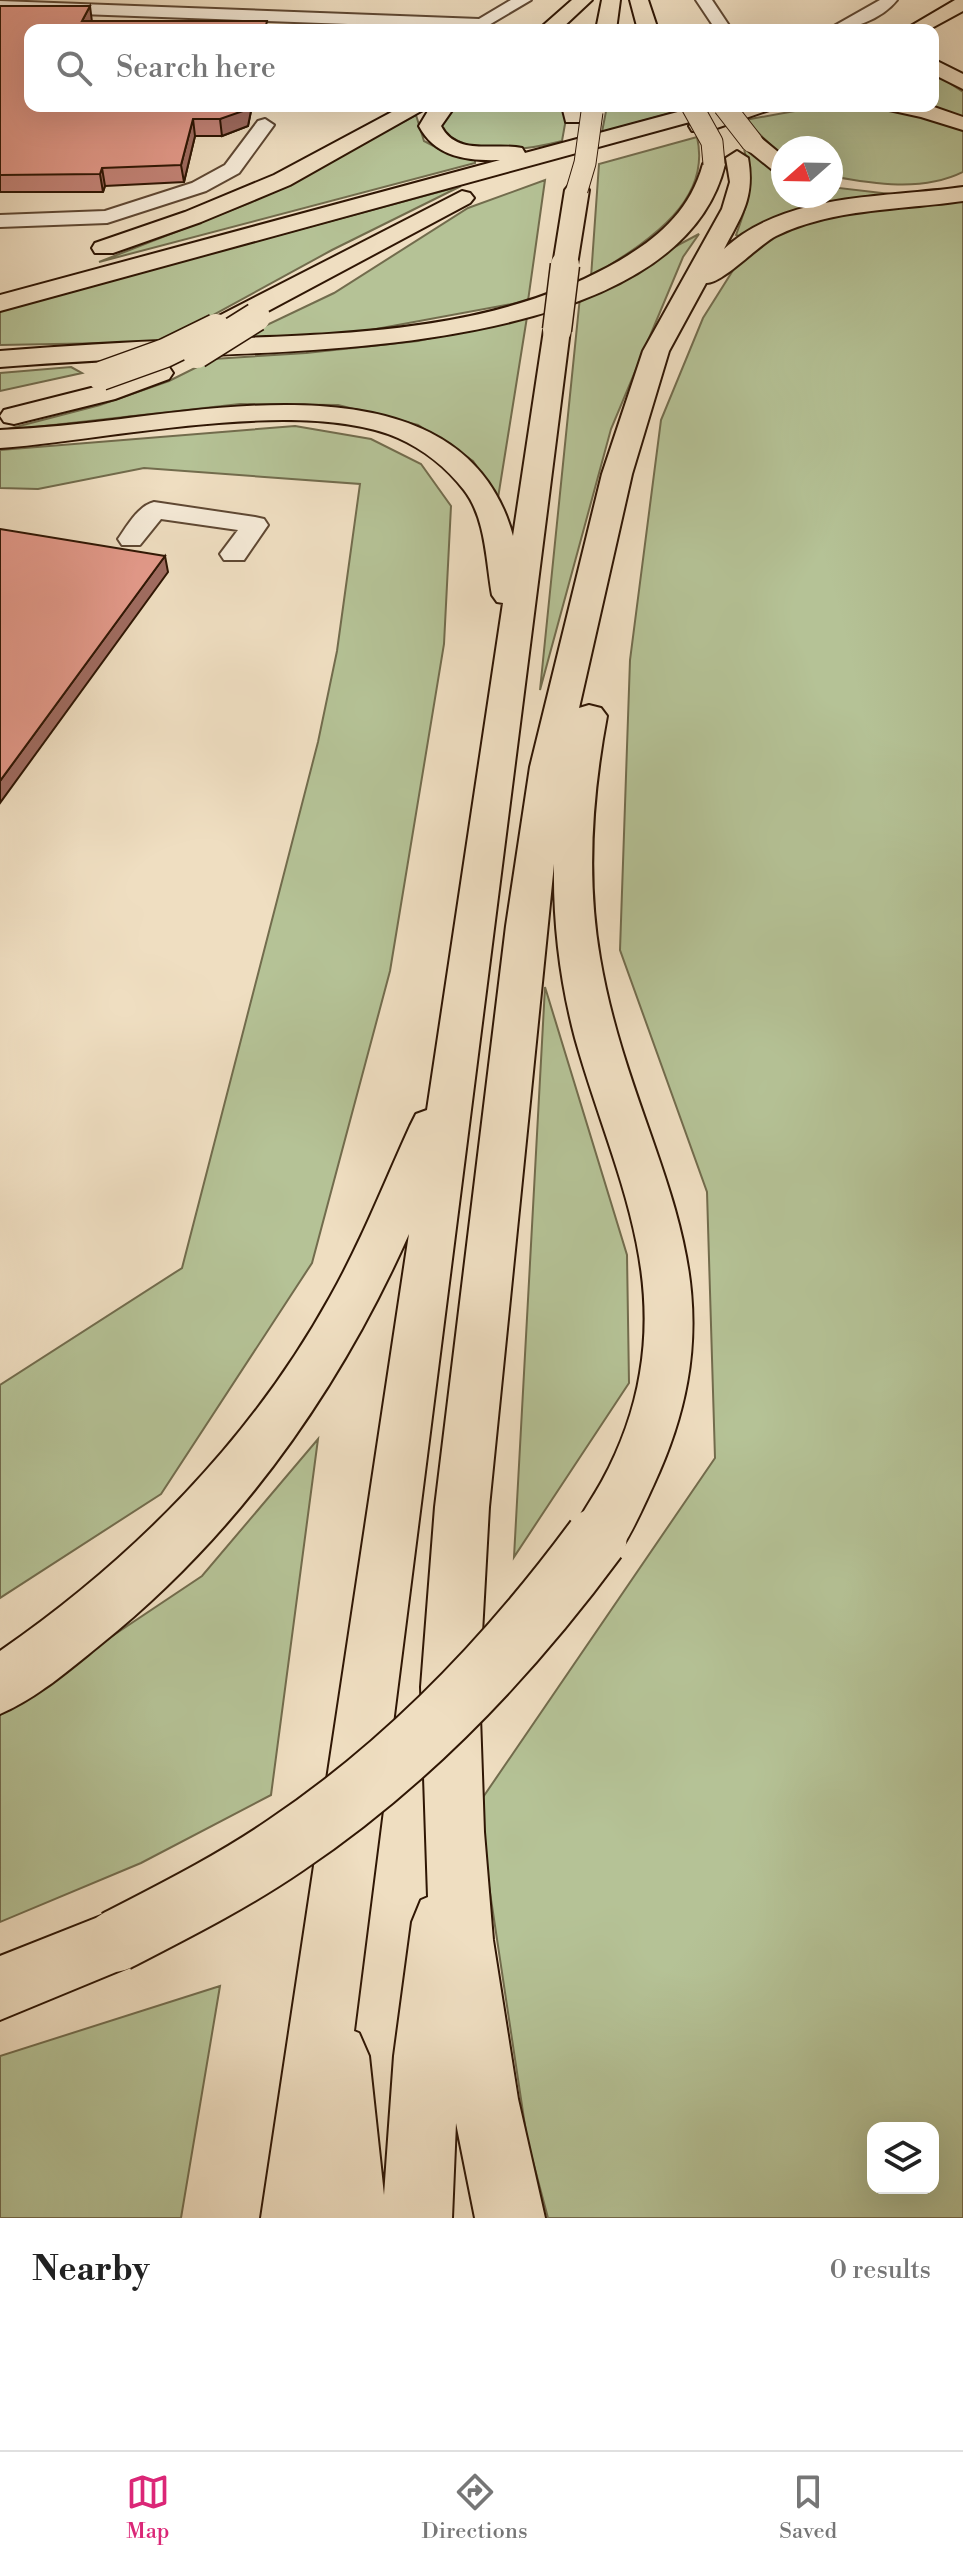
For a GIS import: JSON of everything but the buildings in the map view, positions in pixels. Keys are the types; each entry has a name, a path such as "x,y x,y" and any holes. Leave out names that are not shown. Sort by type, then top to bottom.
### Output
{"highway":[{"path":"555,24 583,0"},
{"path":"607,24 611,0"},
{"path":"639,0 646,24"},
{"path":"918,24 943,0"},
{"path":"923,24 963,3"},
{"path":"939,69 963,83"},
{"path":"0,285 193,217 282,180 408,112"},
{"path":"437,112 430,126 435,138 450,147 497,153 568,150"},
{"path":"296,2218 577,190 571,165 583,112"},
{"path":"695,112 712,142 734,154 771,164"},
{"path":"0,303 710,112"},
{"path":"0,402 101,376 165,353 475,193 711,112"},
{"path":"510,2218 472,2013 462,1940 454,1832 450,1687 462,1507 526,926 555,733 617,474 649,369 734,209 741,182 731,141 718,112"},
{"path":"928,112 963,124"},
{"path":"0,359 359,339 435,330 510,314 597,283 661,245 682,227 734,154"},
{"path":"843,185 904,191 963,183"},
{"path":"677,314 735,250 780,223 838,207 963,194"},
{"path":"0,418 94,396 159,373 256,317 325,270"},
{"path":"0,1988 116,1941 284,1846 336,1810 397,1759 517,1642 596,1539 639,1461 662,1397 668,1360 668,1284 662,1239 584,987 573,896 573,812 636,475 640,402"},
{"path":"0,439 270,412 335,415 408,433 450,458 470,478 484,499 498,537 515,632"},
{"path":"0,1685 64,1640 163,1554 204,1512 278,1422 334,1335 360,1287 452,1080"},
{"path":"417,2218 427,2056 454,1832"},
{"path":"328,1985 352,2218"}],"street":[{"path":"401,24 416,21 482,24 523,0"},
{"path":"704,0 720,24"},
{"path":"847,24 889,0"},
{"path":"0,6 322,17 335,23 366,24"},
{"path":"0,221 107,217 199,187 232,169 265,125"},
{"path":"131,539 154,510 255,525 234,554"}],"green space":[{"path":"939,76 963,92 963,120 936,112 939,112"},
{"path":"450,112 567,113 562,141 515,149 468,145 441,130"},
{"path":"606,112 675,112 602,132"},
{"path":"789,112 909,112 963,130 963,172 915,184 864,182 843,178 843,136 771,136 771,145 745,120"},
{"path":"416,115 424,141 443,151 475,159 475,163 99,262 252,202"},
{"path":"697,137 699,162 694,184 683,203 650,237 591,277 599,164"},
{"path":"743,144 771,164 771,208 843,208 843,188 899,195 741,237 736,235 747,200 748,170"},
{"path":"545,180 528,301 349,334 231,342 334,293 468,208"},
{"path":"461,186 332,250 164,342 0,345 0,310"},
{"path":"963,198 963,2218 548,2218 527,2139 477,1806 715,1458 707,1192 620,950 630,660 661,420 703,318 742,256 784,229 837,212"},
{"path":"699,234 683,257 611,429 540,690 580,297"},
{"path":"527,317 498,498 473,461 418,425 338,405 240,404 0,431 100,405 169,381 213,359 418,341"},
{"path":"71,367 82,373 0,391 0,373"},
{"path":"295,426 371,439 421,464 451,506 444,644 390,971 312,1263 161,1494 0,1598 0,1385 182,1268 318,742 337,651 360,484 144,468 38,489 0,488 0,450"},
{"path":"545,987 627,1255 629,1383 514,1557"},
{"path":"318,1439 271,1795 141,1863 0,1922 0,1711 202,1576"},
{"path":"220,1986 181,2218 0,2218 0,2056"}]}
